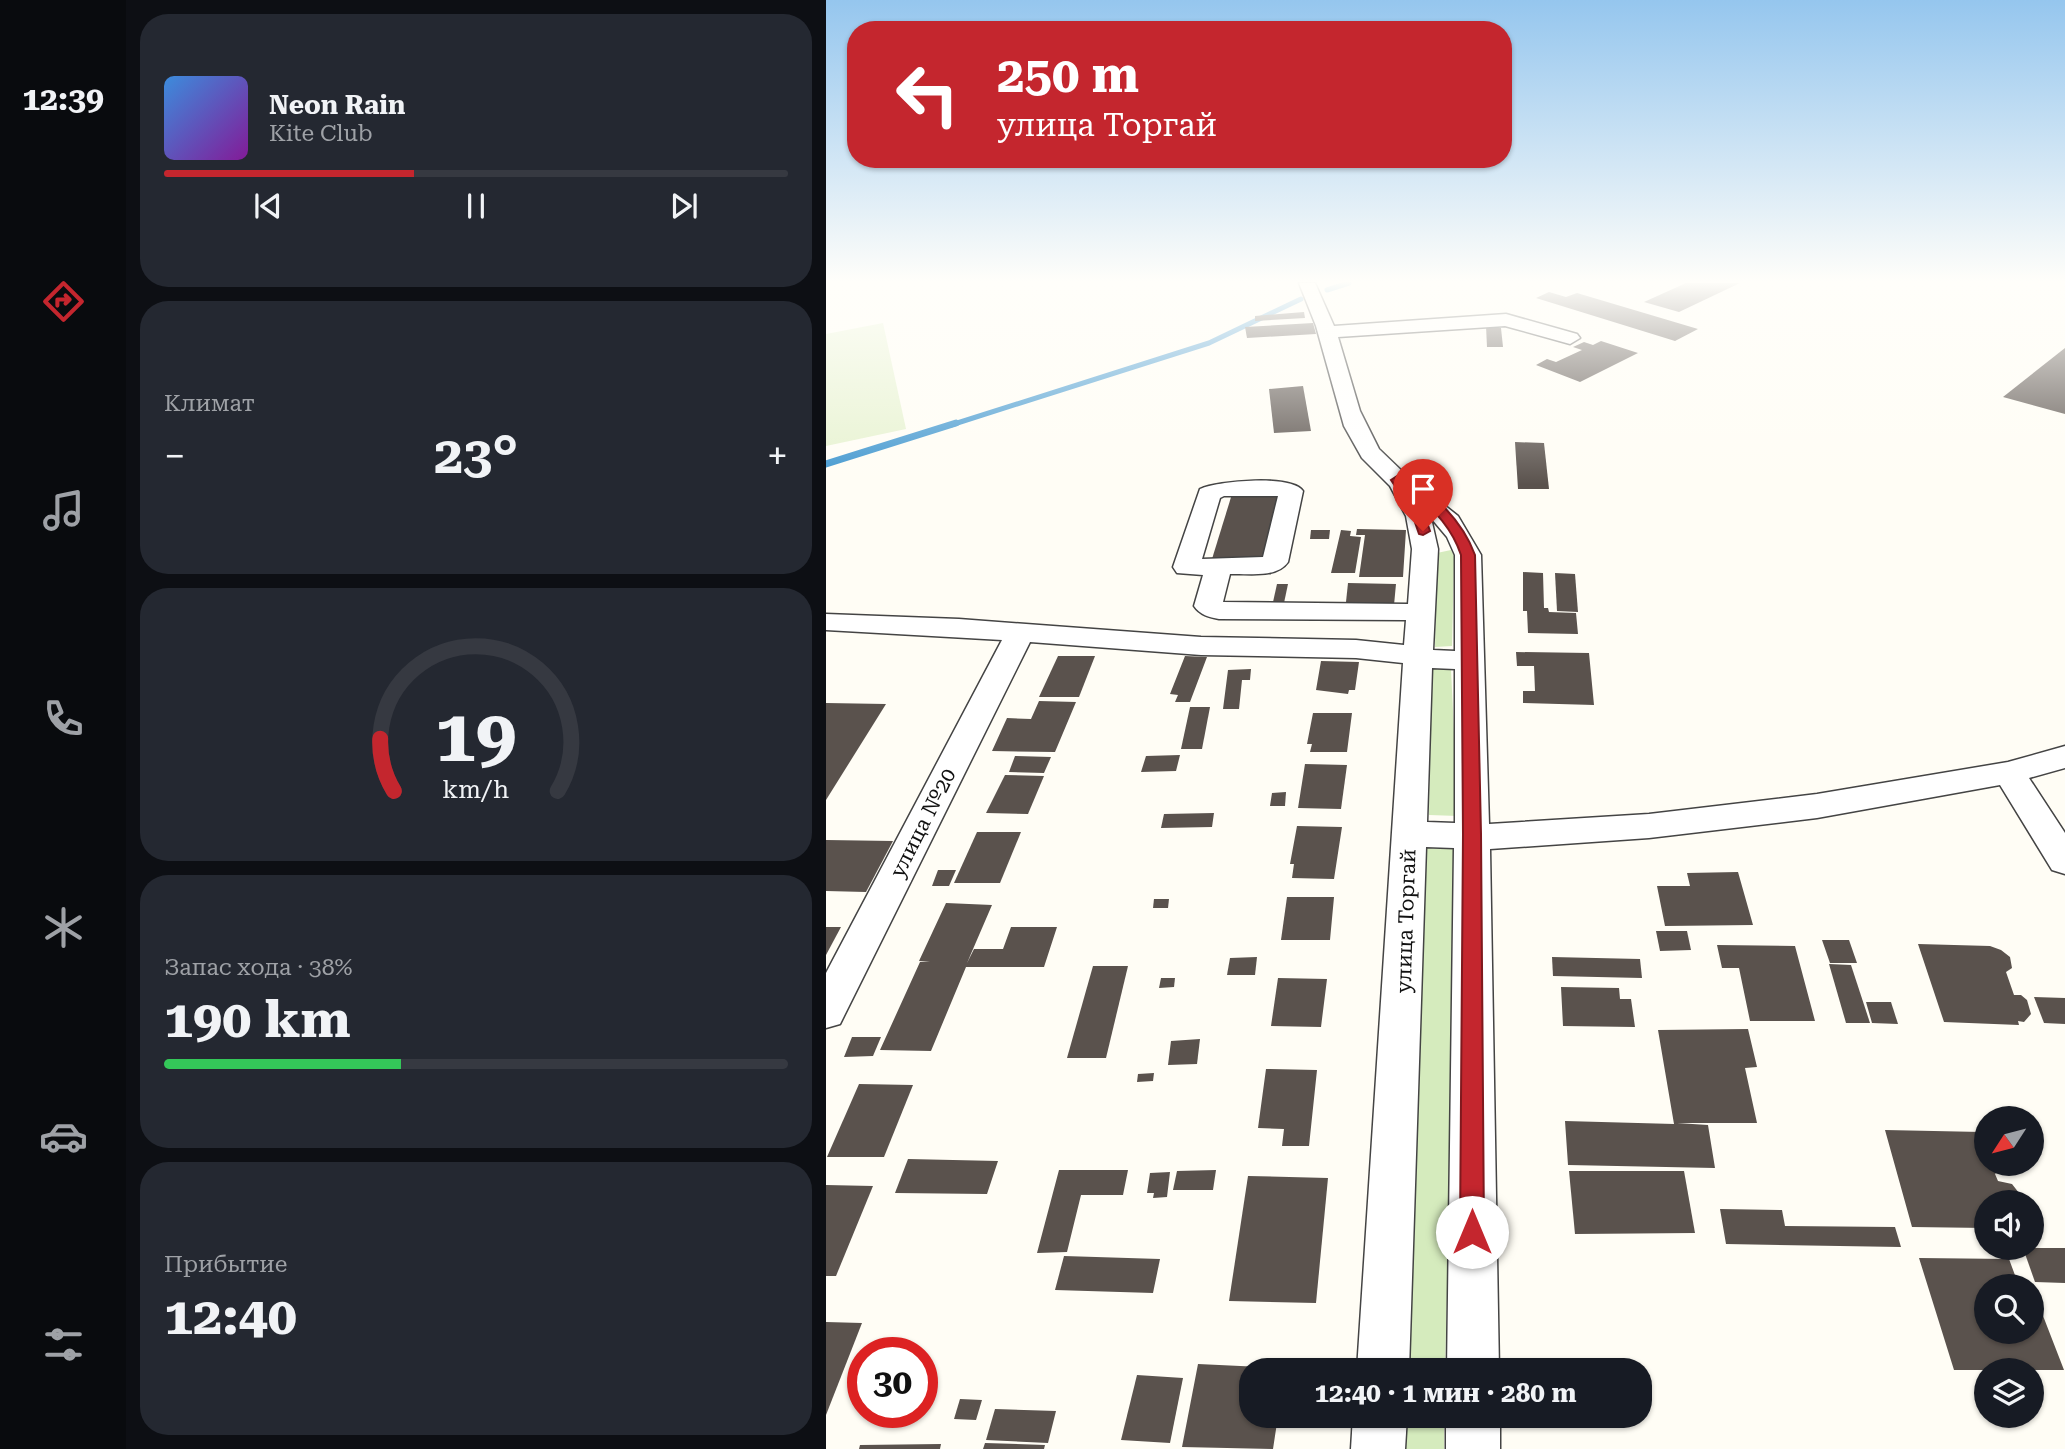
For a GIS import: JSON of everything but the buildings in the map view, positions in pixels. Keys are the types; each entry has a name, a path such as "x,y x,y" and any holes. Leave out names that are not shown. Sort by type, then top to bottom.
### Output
{"street":[{"name":"улица Торгай","path":"1333,351 1360,437 1370,452 1397,480 1416,508 1423,531 1395,1191 1384,1358"},
{"name":"улица Торгай","path":"1397,480 1432,503 1463,541 1468,555 1472,834 1472,1358"},
{"path":"1220,489 1289,490 1290,498 1275,562 1267,566 1218,567 1186,566 1209,494 1220,489"},
{"path":"1218,567 1208,606 1219,611 1420,612"},
{"path":"826,622 1201,646 1356,649 1395,652 1416,658 1471,661"},
{"name":"улица №20","path":"826,1012 1020,633"},
{"path":"1409,834 1501,837 1649,826 1817,806 2009,773 2065,757"},
{"path":"2009,773 2065,861"},
{"path":"1378,1449 1379,1428"},
{"path":"1473,1428 1473,1449"}],"green space":[{"path":"826,351 889,351 906,429 826,446"},
{"path":"1451,550 1454,556 1452,646 1435,647 1437,553"},
{"path":"1431,666 1451,669 1458,816 1429,815"},
{"path":"1425,848 1458,849 1445,1358 1403,1358"},
{"path":"1399,1428 1444,1428 1444,1449 1398,1449"}],"waterway":[{"path":"951,425 1185,351"},
{"path":"826,464 956,423"}],"route":[{"path":"1423,531 1416,508 1397,480 1422,495 1448,519 1463,541 1468,555 1471,661 1472,1232"}]}
